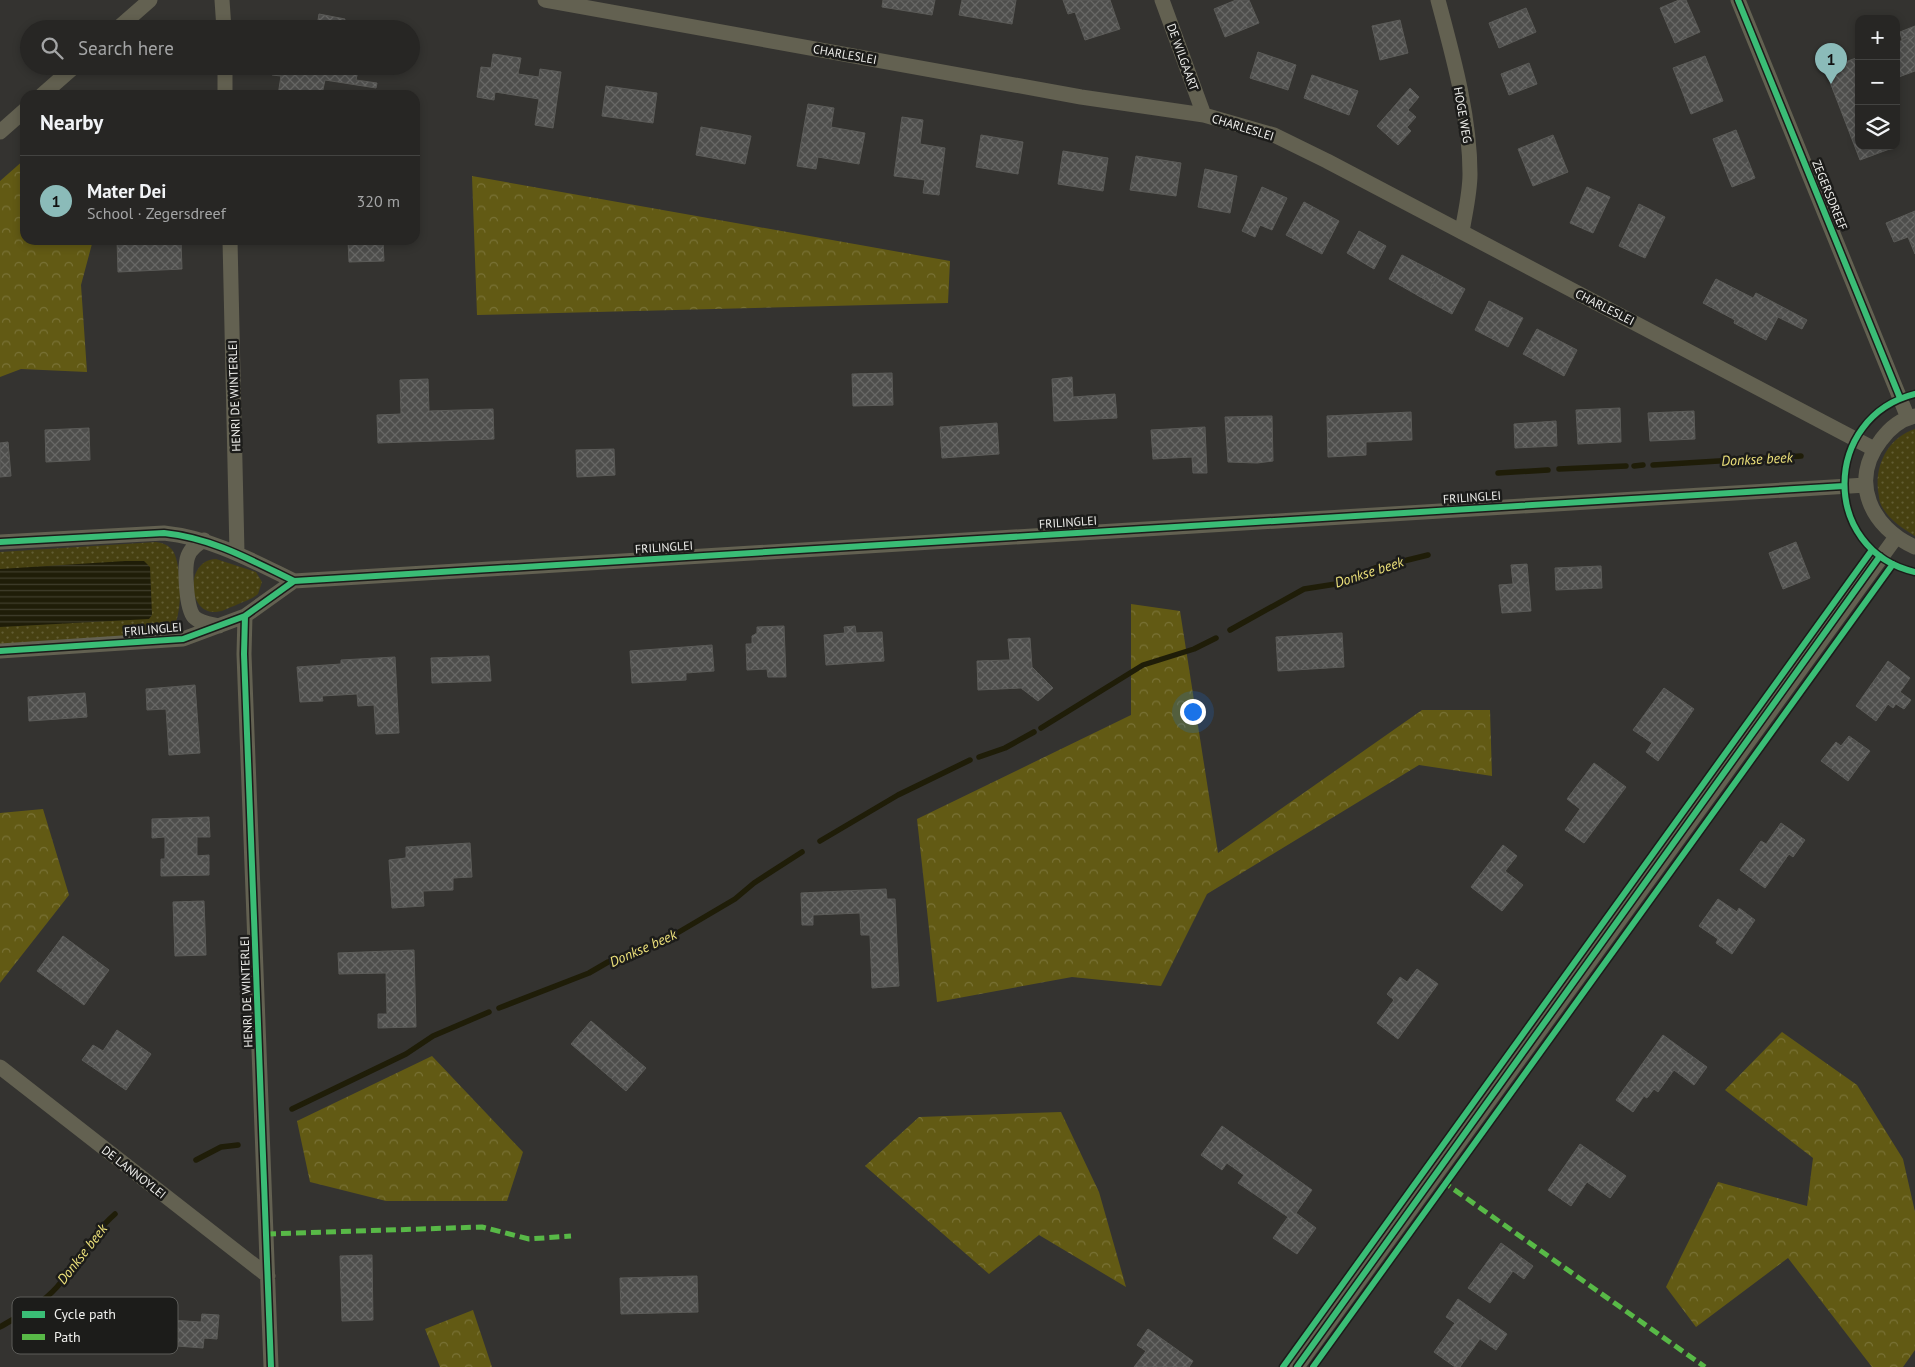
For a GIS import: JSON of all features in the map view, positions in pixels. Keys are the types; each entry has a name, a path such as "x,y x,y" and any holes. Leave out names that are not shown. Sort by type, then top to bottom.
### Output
{"street":[{"path":"127,20 150,0"},
{"path":"222,0 223,20"},
{"name":"CHARLESLEI","path":"545,0 1081,97 1204,115 1274,135 1874,449"},
{"name":"DE WILGAART","path":"1162,0 1204,115"},
{"name":"HOGE WEG","path":"1438,0 1452,55 1469,145 1470,176 1462,232"},
{"name":"ZEGERSDREEF","path":"1738,0 1912,417"},
{"path":"48,90 65,75"},
{"path":"225,75 226,90"},
{"path":"0,132 20,114"},
{"name":"HENRI DE WINTERLEI","path":"230,245 238,552"},
{"path":"1912,417 1888,430 1874,449 1867,466 1866,484 1870,504 1879,522 1896,537 1915,547"},
{"name":"FRILINGLEI","path":"0,651 183,639 245,616 294,581 1866,484"},
{"path":"0,542 164,533 204,540 238,552 294,581"},
{"path":"1297,1367 1896,537"},
{"name":"FRILINGLEI","path":"204,540 193,547 188,556 186,567 189,610 195,618 202,622 221,626"},
{"name":"HENRI DE WINTERLEI","path":"245,616 244,654 271,1367"},
{"name":"DE LANNOYLEI","path":"0,1067 268,1276"}],"shaded area":[{"path":"1915,429 1915,536 1896,523 1884,510 1880,502 1878,480 1882,461 1891,445 1898,438"},
{"path":"156,542 166,545 173,551 180,580 177,618 174,627 169,633 0,645 0,552"},
{"path":"216,559 256,572 262,582 258,594 223,611 206,610 199,604 193,586 199,568 206,562"},
{"path":"144,561 150,567 152,615 149,619 0,627 0,569"}],"green space":[{"path":"20,163 20,245 92,245 81,285 87,372 21,369 0,377 0,181"},
{"path":"472,176 950,261 948,303 477,315"},
{"path":"1131,604 1180,611 1218,853 1422,710 1490,710 1492,776 1419,765 1207,894 1161,986 1072,977 937,1002 917,819 1131,715"},
{"path":"43,809 69,895 0,983 0,813"},
{"path":"1782,1032 1857,1085 1903,1159 1915,1212 1915,1350 1903,1367 1872,1367 1788,1258 1696,1327 1666,1287 1718,1182 1807,1206 1813,1158 1725,1090"},
{"path":"432,1056 523,1152 507,1201 386,1201 310,1182 297,1121"},
{"path":"1061,1112 1099,1192 1126,1287 1039,1235 989,1274 865,1166 919,1117"},
{"path":"473,1310 492,1367 440,1367 425,1329"}],"building":[{"path":"883,0 935,0 932,15 882,7"},
{"path":"962,0 1016,0 1012,24 959,15"},
{"path":"1063,0 1110,0 1120,29 1085,40 1075,12 1068,14"},
{"path":"1236,0 1249,0 1259,23 1225,37 1214,9"},
{"path":"1679,0 1686,0 1700,32 1675,43 1660,8"},
{"path":"1526,8 1536,32 1499,48 1489,23"},
{"path":"319,14 345,19 345,20 318,20"},
{"path":"1400,20 1408,53 1380,60 1372,26"},
{"path":"1915,26 1915,35 1902,40 1900,32"},
{"path":"1915,35 1915,71 1900,77 1900,60 1900,41"},
{"path":"1258,52 1296,65 1288,90 1250,78"},
{"path":"493,54 521,58 518,74 539,77 540,69 561,72 553,128 535,125 539,99 495,92 494,100 477,97 481,67 491,68"},
{"path":"1705,56 1723,101 1691,114 1673,68"},
{"path":"1855,58 1855,147 1825,69"},
{"path":"1529,63 1537,84 1509,95 1501,74"},
{"path":"272,75 357,75 356,80 377,83 376,88 325,80 323,90 279,90 281,76"},
{"path":"1312,75 1358,91 1349,115 1304,98"},
{"path":"606,86 657,93 653,123 602,116"},
{"path":"1410,88 1419,97 1408,110 1416,117 1407,127 1411,131 1398,145 1377,126"},
{"path":"808,104 834,108 831,127 865,133 859,164 818,157 816,169 797,166"},
{"path":"902,117 923,120 920,144 945,148 939,195 923,193 925,180 894,176"},
{"path":"701,127 751,136 745,164 696,155"},
{"path":"1736,130 1755,178 1732,187 1713,139"},
{"path":"981,135 1023,142 1018,174 976,167"},
{"path":"1553,135 1568,172 1533,186 1518,149"},
{"path":"1856,150 1887,150 1860,160"},
{"path":"1063,151 1108,158 1103,191 1058,184"},
{"path":"1136,156 1181,163 1176,196 1130,190"},
{"path":"1205,169 1237,176 1230,213 1198,207"},
{"path":"1262,187 1287,198 1272,230 1260,225 1255,237 1242,231"},
{"path":"1587,187 1610,197 1593,233 1570,223"},
{"path":"1304,202 1339,221 1322,254 1286,235"},
{"path":"1639,204 1665,217 1645,258 1619,246"},
{"path":"1915,211 1915,254 1908,237 1894,242 1886,223"},
{"path":"1359,231 1386,246 1374,269 1347,253"},
{"path":"117,245 181,245 182,269 118,272"},
{"path":"348,245 383,245 384,261 349,262"},
{"path":"1402,255 1438,274 1424,299 1389,279"},
{"path":"1438,274 1465,289 1452,314 1424,299"},
{"path":"1716,279 1753,298 1756,293 1807,320 1802,329 1778,317 1766,340 1734,323 1735,320 1703,303"},
{"path":"1489,301 1523,318 1508,347 1475,330"},
{"path":"1537,329 1577,350 1564,376 1523,354"},
{"path":"892,373 893,405 853,406 852,374"},
{"path":"1072,377 1073,397 1115,394 1117,418 1054,421 1052,379"},
{"path":"428,379 429,411 493,409 494,439 378,443 377,415 401,414 400,380"},
{"path":"1620,408 1621,442 1578,444 1576,410"},
{"path":"1694,411 1695,439 1650,441 1648,413"},
{"path":"1411,412 1412,440 1366,442 1366,455 1328,457 1327,416"},
{"path":"1272,416 1273,461 1257,463 1228,462 1225,417"},
{"path":"1556,421 1557,446 1515,448 1514,424"},
{"path":"997,423 999,454 942,458 940,427"},
{"path":"1205,427 1207,473 1193,473 1192,457 1153,459 1151,430"},
{"path":"89,428 90,460 46,462 45,430"},
{"path":"8,442 11,476 0,477 0,443"},
{"path":"614,449 615,475 577,477 576,450"},
{"path":"1796,542 1810,578 1783,589 1769,553"},
{"path":"1527,564 1531,611 1502,613 1499,585 1513,584 1511,565"},
{"path":"1601,566 1602,588 1556,590 1555,568"},
{"path":"784,626 786,677 768,677 767,669 747,670 746,644 752,644 752,636 757,633 757,627"},
{"path":"855,626 856,633 882,632 884,661 826,665 824,635 845,633 844,627"},
{"path":"1342,633 1344,667 1278,671 1276,637"},
{"path":"1030,638 1032,667 1053,688 1038,701 1021,688 978,690 977,661 1010,660 1008,639"},
{"path":"712,645 714,671 686,673 686,680 632,683 630,651"},
{"path":"489,656 491,681 432,683 431,658"},
{"path":"395,657 399,733 376,734 374,705 358,706 357,694 322,696 323,701 300,702 297,667 341,664 341,660"},
{"path":"1888,661 1910,678 1900,692 1911,700 1904,709 1896,704 1893,708 1888,704 1876,721 1856,706"},
{"path":"195,685 200,753 169,755 166,709 147,710 146,689"},
{"path":"1664,688 1694,709 1658,761 1646,752 1652,743 1633,730"},
{"path":"85,693 87,717 29,721 28,697"},
{"path":"1849,736 1870,751 1848,781 1821,761 1836,742 1841,746"},
{"path":"1594,763 1626,787 1584,843 1565,830 1580,809 1567,799"},
{"path":"209,817 210,837 197,837 197,856 209,855 209,875 161,876 161,859 165,859 165,837 152,838 152,819"},
{"path":"1781,823 1805,840 1793,857 1789,854 1765,888 1740,870 1761,841 1766,844"},
{"path":"470,843 472,877 453,878 453,890 423,891 424,906 392,908 389,860 406,858 406,847"},
{"path":"1503,845 1517,856 1505,871 1523,885 1502,911 1471,887"},
{"path":"886,889 887,899 895,899 899,986 872,988 870,935 861,935 860,913 813,915 813,925 802,925 801,893"},
{"path":"1718,899 1737,912 1739,908 1755,920 1732,954 1716,943 1718,939 1699,926"},
{"path":"204,901 206,955 175,956 173,902"},
{"path":"63,936 109,970 84,1005 37,971"},
{"path":"414,950 416,1027 378,1028 378,1014 387,1014 386,973 339,974 338,953"},
{"path":"1417,969 1438,984 1398,1039 1377,1023 1394,1000 1387,994 1400,977 1407,982"},
{"path":"591,1021 646,1068 626,1091 571,1044"},
{"path":"117,1030 151,1054 126,1090 82,1060 93,1045 103,1051"},
{"path":"1663,1035 1707,1067 1694,1085 1674,1070 1658,1092 1654,1089 1647,1098 1644,1096 1633,1112 1616,1100"},
{"path":"1222,1126 1312,1190 1296,1213 1316,1228 1297,1254 1273,1238 1288,1217 1238,1183 1244,1175 1227,1163 1222,1170 1201,1155"},
{"path":"1580,1144 1626,1176 1610,1198 1587,1182 1571,1206 1548,1190"},
{"path":"1501,1243 1533,1266 1524,1279 1513,1271 1490,1303 1468,1288"},
{"path":"372,1255 373,1320 342,1321 340,1256"},
{"path":"697,1276 698,1312 621,1314 620,1278"},
{"path":"1458,1299 1507,1334 1496,1350 1480,1339 1460,1367 1455,1367 1434,1352 1455,1323 1446,1317"},
{"path":"202,1314 219,1315 217,1339 204,1338 203,1348 178,1346 178,1321 201,1322"},
{"path":"1148,1329 1193,1361 1189,1367 1134,1367 1146,1351 1137,1345"}],"waterway":[{"name":"Donkse beek","path":"1653,465 1801,456"},
{"name":"Donkse beek","path":"1634,466 1643,465"},
{"name":"Donkse beek","path":"1559,469 1626,466"},
{"name":"Donkse beek","path":"1498,473 1548,470"},
{"name":"Donkse beek","path":"1230,630 1304,589 1336,584 1375,568 1428,555"},
{"name":"Donkse beek","path":"1041,728 1143,665 1194,649 1216,638"},
{"name":"Donkse beek","path":"979,757 1005,748 1034,732"},
{"name":"Donkse beek","path":"820,841 898,795 970,760"},
{"name":"Donkse beek","path":"499,1008 589,973 608,962 662,942 735,899 754,883 802,852"},
{"name":"Donkse beek","path":"292,1109 406,1054 433,1036 489,1012"},
{"name":"Donkse beek","path":"196,1160 221,1147 238,1145"},
{"name":"Donkse beek","path":"46,1297 57,1287 91,1240 115,1214"},
{"name":"Donkse beek","path":"0,1327 12,1320"}],"marked path":[{"path":"1442,1181 1705,1367"},
{"path":"266,1234 482,1227 529,1239 571,1236"}],"cycle path":[{"path":"1738,0 1900,398"},
{"path":"1915,394 1884,407 1862,428 1849,455 1844,483 1849,512 1862,538 1884,559 1915,572"},
{"path":"0,651 183,639 245,616 294,581 1844,486"},
{"path":"0,542 164,533 215,545 294,581"},
{"path":"1283,1367 1872,550"},
{"path":"1297,1367 1880,556"},
{"path":"1313,1367 1893,564"},
{"path":"245,616 244,654 271,1367"}],"place":[{"name":"Mater Dei","path":"1831,84"}]}
